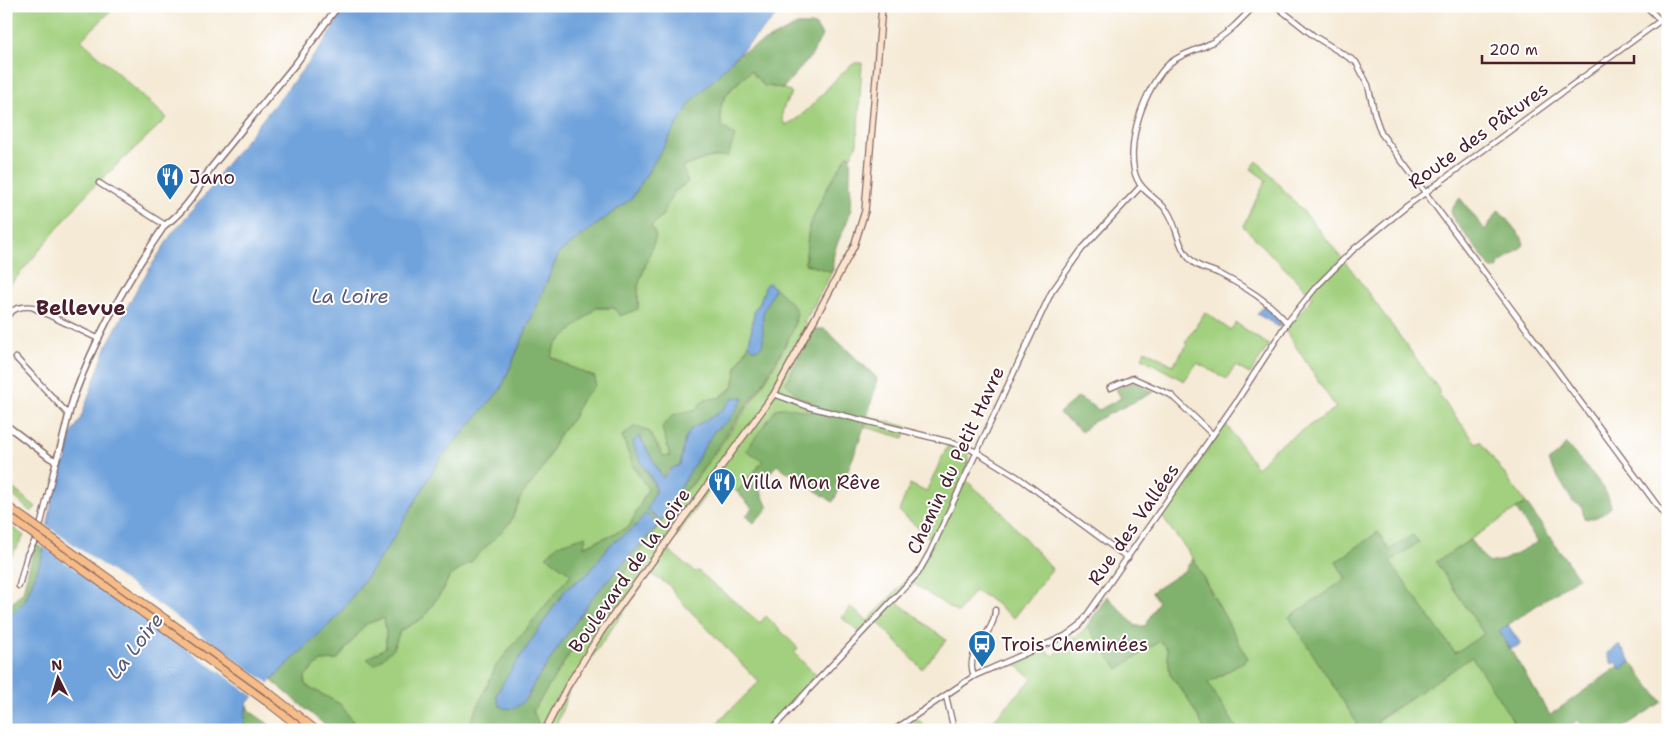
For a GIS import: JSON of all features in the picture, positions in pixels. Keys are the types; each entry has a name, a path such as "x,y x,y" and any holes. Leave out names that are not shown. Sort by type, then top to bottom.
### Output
{"highway":[{"path":"6,504 272,694 316,730"},
{"path":"6,515 267,702 303,730"}],"main road":[{"name":"Boulevard de la Loire","path":"546,730 581,662 601,632 774,394 814,322 861,228 868,189 882,6"}],"street":[{"path":"19,586 27,554 38,535 76,389 98,339 124,288 164,225 172,221 204,181 210,168 297,62 338,6"},
{"path":"1254,6 1221,37 1168,65 1149,92 1141,110 1134,144 1135,171 1141,186 1167,211 1180,246 1191,261 1198,266 1231,280 1265,301 1287,323"},
{"path":"1276,6 1314,36 1356,62 1368,85 1375,116 1382,133 1668,520"},
{"path":"1646,6 1668,28"},
{"name":"Route des Pâtures","path":"1335,267 1426,192 1668,15"},
{"path":"99,183 164,225"},
{"name":"Chemin du Petit Havre","path":"771,730 918,573 930,552 1032,330 1068,266 1141,186"},
{"name":"Rue des Vallées","path":"894,730 934,701 946,696 974,676 1072,631 1089,614 1213,435 1287,323 1335,267"},
{"path":"6,318 14,309 23,306 32,307 98,339"},
{"path":"16,358 69,415"},
{"path":"1110,388 1133,378 1171,394 1213,435"},
{"path":"774,394 809,407 950,442 976,451 1019,478 1128,558"},
{"path":"6,425 56,461"},
{"path":"974,676 971,668 971,659 992,626 995,610"},
{"path":"946,696 954,730"}],"green space":[{"path":"6,6 116,6 81,40 167,118 88,192 6,290"},
{"path":"797,25 815,25 822,35 812,55 783,88 764,86 751,71 726,94 721,107 722,126 735,136 728,156 707,158 682,167 688,182 673,193 662,216 651,226 656,236 638,286 638,309 620,316 613,307 596,308 555,345 551,357 595,377 595,386 581,400 573,418 560,433 541,471 522,495 510,523 472,561 449,577 443,590 423,618 400,631 393,649 375,665 367,659 386,647 386,632 383,618 366,624 337,660 321,661 305,676 305,685 340,704 359,730 332,730 271,680 339,615 390,544 440,459 501,389 559,253 632,198 691,102 739,54"},
{"path":"855,63 862,63 857,144 850,158 848,155 828,186 809,226 805,264 829,271 833,270 804,323 815,329 786,382 799,397 813,403 811,413 785,407 747,450 763,461 737,492 723,479 714,483 667,549 695,572 698,571 760,623 766,616 798,648 794,653 816,675 767,730 710,730 759,682 677,597 669,585 650,574 569,690 555,730 537,730 538,723 533,711 591,620 680,496 693,484 750,404 777,361 796,320 787,301 768,283 759,305 755,308 749,345 737,366 733,387 719,398 705,399 696,409 673,416 662,427 670,456 663,456 650,432 635,426 622,436 634,468 648,489 629,527 583,547 586,537 547,556 571,574 496,666 467,730 359,730 340,704 305,685 305,676 321,661 337,660 366,624 383,618 386,632 386,647 393,649 400,631 423,618 443,590 449,577 472,561 510,523 522,495 541,471 560,433 573,418 581,400 595,386 595,377 551,356 555,345 596,308 638,309 638,286 656,236 651,226 662,216 673,193 688,182 681,167 707,158 727,156 720,116 723,100 751,71 764,86 783,88 792,93 782,113 785,125 803,114 837,78"},
{"path":"848,154 850,162 851,208 836,246 833,270 830,271 805,264 809,226 828,186"},
{"path":"1257,161 1306,214 1350,268 1439,390 1439,395 1476,443 1480,441 1526,503 1436,562 1484,634 1455,653 1389,561 1419,542 1389,550 1378,532 1336,562 1346,579 1290,617 1357,723 1351,730 1238,730 1208,683 1248,659 1190,554 1162,517 1225,423 1257,468 1274,449 1336,408 1285,330 1313,297 1243,226 1266,180 1251,169"},
{"path":"1460,198 1485,230 1499,210 1522,238 1524,245 1499,264 1497,269 1491,268 1452,217 1451,210"},
{"path":"774,287 793,305 797,313 792,332 765,380 692,484 680,496 591,620 533,711 538,723 537,730 467,730 496,666 571,574 546,556 558,545 586,536 584,547 629,527 648,489 634,468 622,436 635,426 650,432 663,456 670,456 662,427 673,415 696,409 705,399 719,398 733,388 737,366 749,345 755,349 762,346 763,314","holes":["734,397 729,420 714,431 661,521 654,494 655,486 637,454 633,442 640,436 662,478 668,470 680,465 685,439 691,429 719,413","645,514 659,524 591,599 533,685 528,698 500,706 496,696 504,681 566,589 588,574 609,546 636,526"]},
{"path":"1205,312 1230,330 1236,323 1269,345 1250,374 1235,366 1227,379 1197,363 1184,381 1142,358 1145,350 1173,365 1187,345 1185,343"},
{"path":"815,329 825,329 877,378 864,426 847,472 833,502 777,465 758,485 768,508 754,523 746,516 752,508 737,492 763,461 746,450 776,409 785,407 811,412 813,403 799,397 786,383"},
{"path":"1134,382 1154,392 1089,424 1082,432 1059,413 1078,397 1099,410 1121,398 1116,389"},
{"path":"869,417 907,427 904,438 865,427"},
{"path":"1566,444 1593,474 1609,499 1611,507 1591,519 1584,518 1582,506 1573,502 1548,461 1558,454"},
{"path":"948,445 966,451 969,459 963,478 997,507 1052,569 1014,618 987,597 974,591 958,613 914,584 897,602 946,640 922,669 878,622 863,635 842,618 850,607 868,621 918,567 932,540 899,511 910,484 926,492"},
{"path":"6,483 36,507 31,512 6,489"},
{"path":"1526,503 1578,577 1499,631 1550,715 1619,666 1621,669 1631,662 1662,702 1619,730 1586,730 1578,720 1564,730 1519,730 1472,657 1377,720 1383,730 1351,730 1357,723 1289,617 1346,579 1336,562 1378,532 1389,550 1413,535 1419,542 1390,562 1455,653 1484,634 1436,562 1470,540 1488,563 1504,560 1538,542 1516,509"},
{"path":"6,523 24,536 10,558 6,555"},
{"path":"35,544 42,548 42,558 25,601 6,620 6,610 23,591"},
{"path":"1193,559 1248,659 1208,683 1238,730 1205,730 1188,699 1170,674 1167,649 1160,641 1118,669 1087,626 1107,596 1136,626 1145,626 1158,602 1152,592 1184,571"},
{"path":"1087,626 1118,668 1160,641 1167,648 1170,674 1188,699 1205,730 984,730 1032,679 1014,663 1044,650 1054,656 1070,637 1077,637"},
{"path":"1472,656 1519,730 1383,730 1377,721"},
{"path":"247,703 251,712 277,730 243,730"},
{"path":"917,718 928,730 901,730"}],"water":[{"name":"La Loire","path":"346,6 786,6 691,102 632,198 559,253 501,389 440,459 390,544 339,615 247,703 243,730 6,730 6,620 25,601 42,558 57,471 66,461 71,435 80,420 107,345 138,287 171,235 211,188 221,171 321,47"},
{"path":"770,283 774,289 763,314 763,344 758,349 753,349 749,345 755,308 759,305 766,284"},
{"path":"1266,304 1281,323 1279,327 1257,314"},
{"path":"734,397 744,398 729,420 714,431 661,521 647,510 656,489 633,442 639,436 663,478 672,468 680,465 685,439 691,429 719,413"},
{"path":"645,514 660,523 591,599 521,704 511,708 500,706 496,696 504,681 566,589 588,574 609,546 636,526"},
{"path":"1508,625 1521,644 1511,649 1499,631"},
{"path":"1619,645 1631,661 1621,669 1616,662 1612,664 1607,653"}],"pier":[{"path":"46,525 270,684 256,698 41,545"}],"place":[{"name":"Jano","path":"170,201"},
{"name":"Villa Mon Rêve","path":"722,506"},
{"name":"Trois Cheminées","path":"982,668"}],"district":[{"name":"Bellevue","path":"81,308"}]}
